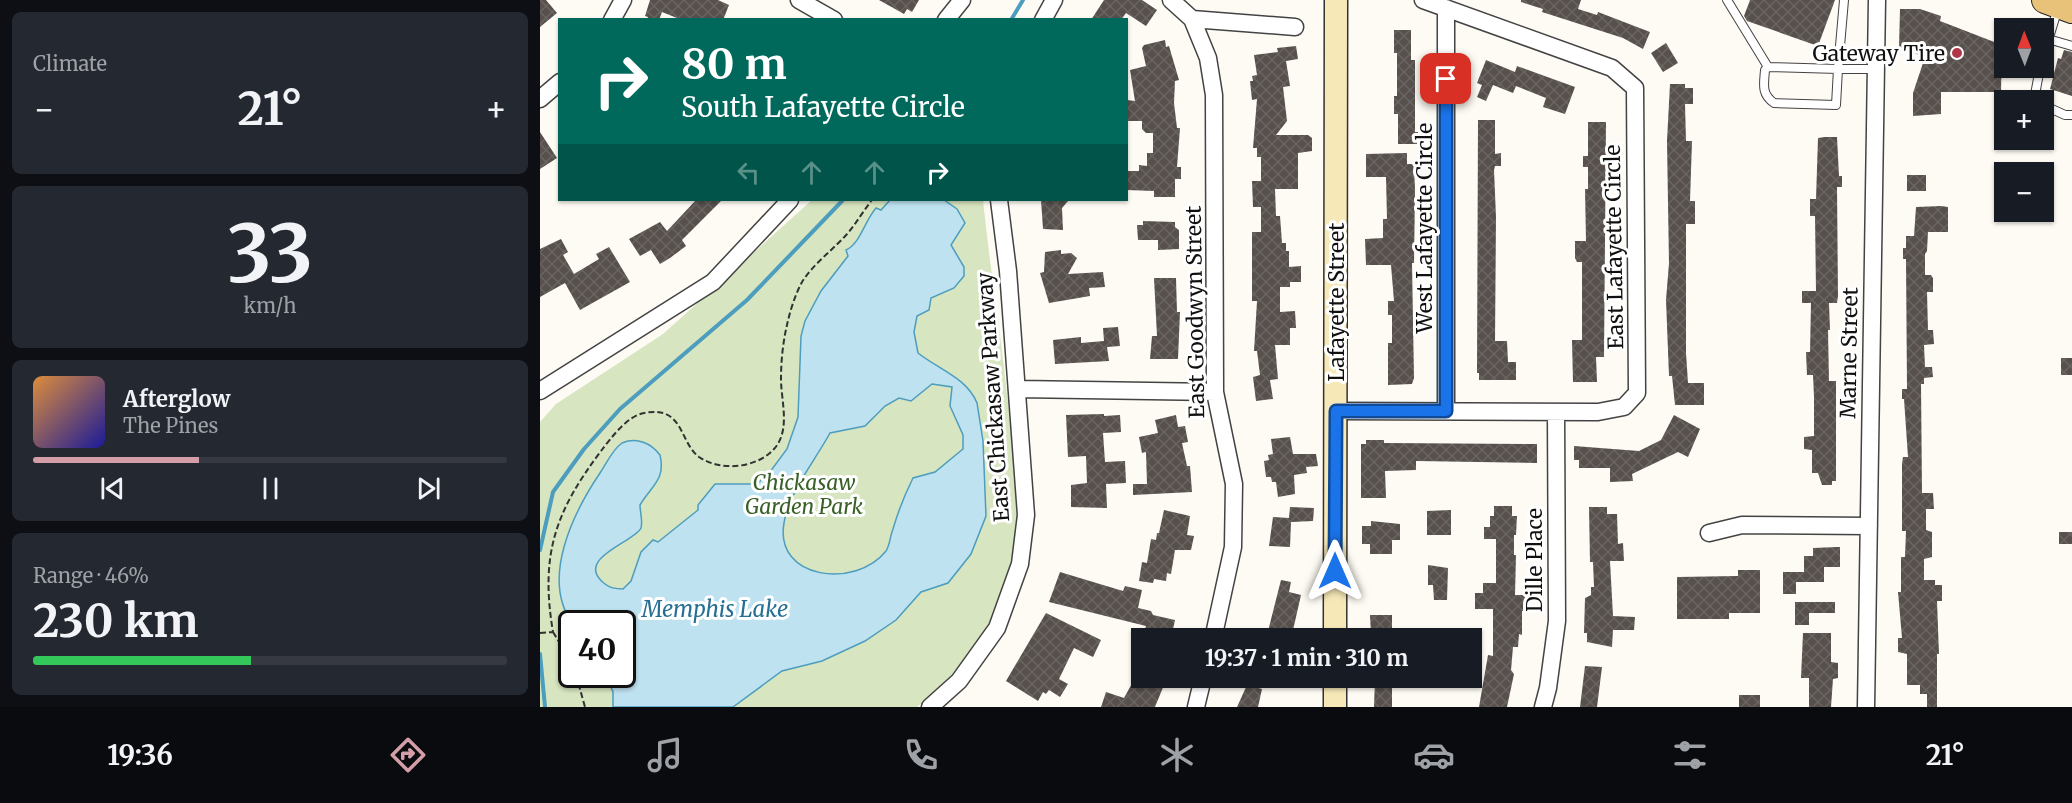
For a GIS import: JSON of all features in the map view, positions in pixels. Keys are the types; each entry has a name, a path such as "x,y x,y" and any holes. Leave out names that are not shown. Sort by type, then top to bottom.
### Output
{"street":[{"path":"613,18 623,0"},
{"path":"799,0 830,18"},
{"path":"948,18 962,0"},
{"path":"1044,18 1054,0"},
{"path":"1171,0 1192,19 1295,27"},
{"name":"Lafayette Street","path":"1335,628 1336,0"},
{"path":"1423,0 1446,8"},
{"name":"Marne Street","path":"1866,707 1877,0"},
{"name":"East Lafayette Circle","path":"1446,8 1612,68 1635,88 1638,388 1630,403 1608,411 1556,412"},
{"name":"West Lafayette Circle","path":"1446,8 1446,411"},
{"name":"East Goodwyn Street","path":"1192,19 1208,58 1214,95 1215,392 1219,422 1234,484 1233,547 1215,628"},
{"path":"540,99 558,84"},
{"path":"540,391 713,282 789,201"},
{"name":"East Chickasaw Parkway","path":"930,707 959,681 997,628 1020,564 1026,515 1008,271 999,201"},
{"path":"1018,390 1215,392"},
{"path":"1336,411 1556,412"},
{"name":"Dille Place","path":"1543,707 1548,688 1557,621 1556,412"},
{"path":"1709,533 1742,525 1869,526"},
{"path":"1196,707 1201,688"},
{"path":"1335,688 1335,707"}],"lane":[{"path":"1727,0 1768,67"},
{"path":"1768,67 1765,70 1764,92 1766,98 1774,103 1836,105 1844,0"},
{"path":"2054,20 2059,5"},
{"path":"2054,41 2072,46"},
{"path":"1768,67 1876,69"},
{"path":"2054,110 2072,116"}],"path":[{"path":"558,640 553,632 547,585 551,547 557,523 568,498 588,469 609,440 627,422 644,412 661,414 674,419 683,430 689,446 699,457 733,466 758,461 777,446 784,431 782,354 795,298 803,281 848,233 871,201"},
{"path":"540,633 553,632"},
{"path":"580,688 585,707"}],"green space":[{"name":"Chickasaw Garden Park","path":"811,201 983,201 1017,474 1016,544 1001,598 989,623 957,669 917,707 540,707 540,422 556,404 663,334"}],"water":[{"name":"Memphis Lake","path":"889,201 945,201 957,209 965,223 951,245 964,267 964,276 954,288 931,298 929,310 917,316 914,332 918,353 959,380 977,403 983,441 986,516 971,554 948,583 921,592 896,620 865,641 822,661 782,671 733,707 613,707 611,688 636,688 636,610 566,610 560,587 560,567 564,547 580,507 615,449 622,443 643,442 660,455 659,477 640,505 641,528 608,552 600,559 596,567 597,575 605,584 623,589 631,581 641,552 653,540 658,542 698,510 698,505 715,484 756,484 767,476 787,449 798,417 801,336 805,321 821,291 848,256 846,250 855,243 876,208 881,210","holes":["932,384 952,387 950,406 963,435 963,449 935,472 913,478 899,510 886,551 873,563 856,571 838,574 820,573 804,567 792,557 784,542 784,523 787,512 791,500 830,433 865,426 885,406 899,398 911,401"]}],"building":[{"path":"540,0 546,0 557,13 540,27"},
{"path":"650,0 718,0 729,5 724,18 677,18 662,12 660,18 645,16"},
{"path":"879,0 919,0 912,12 907,9 904,14"},
{"path":"1104,0 1142,0 1157,10 1146,26 1126,13 1122,18 1092,18"},
{"path":"1521,0 1581,0 1578,9 1597,15 1598,12 1650,32 1643,49 1623,38 1542,12 1543,9 1521,2"},
{"path":"1750,0 1835,0 1818,46 1747,21 1744,16"},
{"name":"Gateway Tire","path":"1900,9 1920,9 1941,16 1940,21 1994,42 1994,78 2001,78 2001,90 1941,92 1941,114 1913,116 1913,93 1925,57 1899,48"},
{"path":"1394,30 1411,30 1411,60 1415,60 1415,132 1418,132 1418,144 1398,144 1398,114 1394,114 1394,96 1397,96 1397,53 1394,53"},
{"path":"1165,40 1179,80 1175,81 1174,103 1177,128 1180,128 1177,167 1181,167 1181,179 1175,179 1175,197 1154,197 1154,191 1128,190 1128,171 1139,171 1139,165 1147,166 1147,153 1153,153 1153,133 1146,133 1142,129 1142,121 1128,121 1128,100 1135,101 1130,70 1146,66 1142,48 1144,45"},
{"path":"1666,43 1678,63 1663,72 1651,53"},
{"path":"1296,46 1298,59 1286,61 1290,86 1283,87 1287,121 1276,135 1308,135 1312,138 1312,151 1298,153 1298,189 1275,189 1276,216 1280,216 1282,243 1286,243 1286,251 1289,251 1289,267 1301,266 1301,282 1290,282 1290,287 1280,287 1280,312 1295,311 1296,328 1290,328 1290,345 1275,345 1278,379 1270,380 1273,399 1256,401 1253,377 1260,375 1257,351 1254,351 1257,301 1252,301 1252,232 1261,232 1261,207 1253,207 1252,181 1261,181 1261,157 1257,157 1257,148 1253,148 1257,99 1252,100 1250,81 1253,81 1252,76 1257,75 1254,55 1278,52 1277,48"},
{"path":"2064,50 2072,52 2072,96 2050,89 2058,58 2061,59"},
{"path":"1486,60 1515,72 1517,66 1575,87 1565,114 1543,107 1546,98 1516,86 1513,93 1493,85 1486,101 1477,97 1482,85 1477,83"},
{"path":"1670,84 1685,84 1685,88 1693,88 1693,104 1685,104 1686,141 1692,141 1690,201 1695,201 1695,224 1686,224 1686,353 1688,383 1704,383 1704,405 1675,405 1672,376 1669,376 1666,300 1669,263 1667,141"},
{"path":"1478,120 1495,120 1495,154 1501,153 1501,166 1495,166 1494,170 1495,341 1507,341 1508,362 1516,362 1516,380 1479,380 1479,373 1477,373"},
{"path":"1588,122 1606,122 1604,357 1596,357 1597,382 1573,382 1572,340 1582,340 1582,262 1577,262 1575,258 1575,241 1586,241 1585,189 1588,189 1588,167 1583,167 1583,156 1588,156"},
{"path":"540,132 557,158 540,169"},
{"path":"1837,137 1839,176 1842,176 1842,187 1837,187 1838,296 1837,303 1829,303 1830,330 1828,330 1829,381 1836,381 1836,481 1832,481 1832,485 1822,485 1818,473 1812,473 1812,450 1804,449 1804,437 1814,436 1814,397 1813,375 1807,375 1806,352 1810,352 1811,303 1802,303 1802,291 1816,291 1815,216 1810,216 1810,199 1816,199 1818,138"},
{"path":"1407,153 1407,164 1414,164 1415,190 1414,263 1412,263 1414,378 1412,384 1388,385 1388,343 1392,343 1392,315 1388,315 1388,301 1394,301 1391,265 1366,265 1365,239 1383,238 1383,219 1387,219 1386,177 1366,177 1366,154"},
{"path":"1907,175 1926,175 1926,191 1907,191"},
{"path":"695,201 721,201 682,240 686,246 660,264 651,250 640,256 629,239 660,222 667,231"},
{"path":"1041,201 1068,201 1062,208 1063,230 1043,229"},
{"path":"1916,207 1948,207 1948,232 1928,232 1925,254 1925,275 1931,275 1933,278 1933,292 1927,292 1928,330 1933,330 1934,344 1924,345 1925,367 1932,367 1933,377 1924,378 1924,384 1921,384 1922,493 1933,493 1934,509 1926,509 1926,530 1932,532 1932,557 1924,559 1924,580 1935,580 1935,585 1942,585 1942,601 1937,601 1939,654 1937,654 1937,707 1927,707 1927,694 1920,694 1920,685 1907,685 1907,654 1898,652 1898,638 1902,638 1898,592 1901,592 1901,557 1905,557 1906,531 1902,531 1902,464 1903,457 1908,457 1904,399 1902,399 1902,389 1907,389 1906,259 1903,259 1903,248 1906,248 1906,236 1914,236"},
{"path":"1143,221 1175,222 1175,227 1179,230 1179,249 1158,250 1158,240 1138,240 1137,225 1143,225"},
{"path":"561,239 568,252 563,255 574,274 599,259 596,254 609,247 630,282 580,310 565,283 540,297 540,249"},
{"path":"1061,250 1061,254 1071,253 1077,258 1068,274 1103,272 1105,287 1089,288 1090,296 1049,303 1040,273 1044,272 1045,252"},
{"path":"1154,278 1176,278 1177,312 1180,312 1178,359 1150,359 1152,336 1157,336"},
{"path":"1118,327 1120,346 1107,347 1109,361 1055,364 1053,340 1081,337 1081,343 1104,341 1103,328"},
{"path":"2061,358 2072,358 2072,375 2061,375"},
{"path":"1104,414 1104,416 1120,415 1121,432 1103,433 1105,462 1125,461 1126,483 1106,484 1107,508 1071,507 1071,485 1087,483 1086,456 1068,457 1066,415"},
{"path":"1176,415 1178,427 1185,426 1188,442 1182,443 1187,466 1190,466 1192,492 1133,495 1133,484 1147,484 1146,452 1142,453 1139,437 1158,433 1155,420"},
{"path":"1674,415 1700,429 1688,457 1678,452 1632,474 1633,481 1610,482 1610,468 1579,468 1579,460 1574,460 1574,446 1639,451 1661,440"},
{"path":"1290,437 1293,454 1316,454 1318,466 1306,467 1307,473 1294,475 1295,494 1278,497 1276,482 1272,482 1271,477 1266,477 1264,461 1269,460 1268,455 1273,454 1271,439"},
{"path":"1366,440 1384,440 1384,443 1537,444 1537,463 1416,461 1416,470 1385,471 1386,498 1361,498 1361,444 1366,444"},
{"path":"1494,506 1512,506 1512,516 1517,516 1516,535 1514,535 1515,595 1525,595 1525,611 1522,611 1522,635 1519,634 1518,647 1513,647 1511,670 1514,674 1507,707 1479,707 1488,655 1493,656 1493,609 1475,609 1475,593 1483,593 1483,583 1496,583 1496,539 1484,539 1484,527 1490,527 1490,516 1494,516"},
{"path":"1290,507 1314,508 1313,521 1291,522 1290,547 1269,546 1273,517 1289,518"},
{"path":"1589,507 1607,507 1607,514 1617,514 1618,544 1623,543 1624,561 1610,561 1613,616 1635,617 1634,630 1613,630 1612,647 1587,642 1587,633 1584,633 1585,598 1591,595 1591,587 1594,587 1593,562 1590,562"},
{"path":"1164,510 1190,516 1187,535 1194,536 1191,550 1175,550 1171,574 1167,573 1166,581 1154,579 1153,583 1139,581 1142,562 1147,563 1151,539 1156,540"},
{"path":"1451,510 1451,535 1427,535 1427,511"},
{"path":"1371,521 1400,524 1400,540 1392,540 1392,554 1370,554 1370,544 1362,544 1362,526 1371,526"},
{"path":"2059,532 2072,532 2072,544 2059,544"},
{"path":"1840,547 1840,567 1824,567 1824,582 1796,582 1796,594 1783,594 1783,572 1804,572 1804,556 1813,556 1813,548"},
{"path":"1428,565 1448,568 1447,600 1434,600 1433,585 1428,585"},
{"path":"1738,570 1760,570 1760,613 1729,613 1729,619 1677,619 1677,577 1738,576"},
{"path":"1060,572 1123,591 1125,586 1142,590 1138,608 1151,611 1153,615 1175,620 1173,628 1146,628 1146,626 1049,602"},
{"path":"1281,580 1291,582 1289,592 1301,595 1294,628 1269,628"},
{"path":"1795,602 1835,602 1835,613 1809,613 1809,625 1795,625"},
{"path":"1046,613 1101,640 1093,657 1074,648 1059,679 1068,684 1060,697 1049,690 1046,694 1043,692 1038,701 1006,681"},
{"path":"1370,615 1392,615 1392,628 1371,628"},
{"path":"1803,633 1831,633 1831,662 1838,663 1838,678 1833,679 1831,707 1809,707 1809,678 1801,678"},
{"path":"1585,666 1602,667 1597,707 1580,707"},
{"path":"1131,685 1131,688 1163,688 1155,707 1101,707 1106,692 1124,698"},
{"path":"1246,688 1262,689 1258,707 1237,707"},
{"path":"1375,688 1392,688 1392,707 1374,707"},
{"path":"1739,695 1760,695 1760,707 1739,707"}],"waterway":[{"path":"1012,18 1023,0"},
{"path":"540,550 553,492 584,449 620,409 747,300 842,201"},
{"path":"540,654 545,707"}],"place":[{"name":"Gateway Tire","path":"1957,53"}],"route":[{"path":"1335,571 1336,411 1446,411 1446,79"}]}
